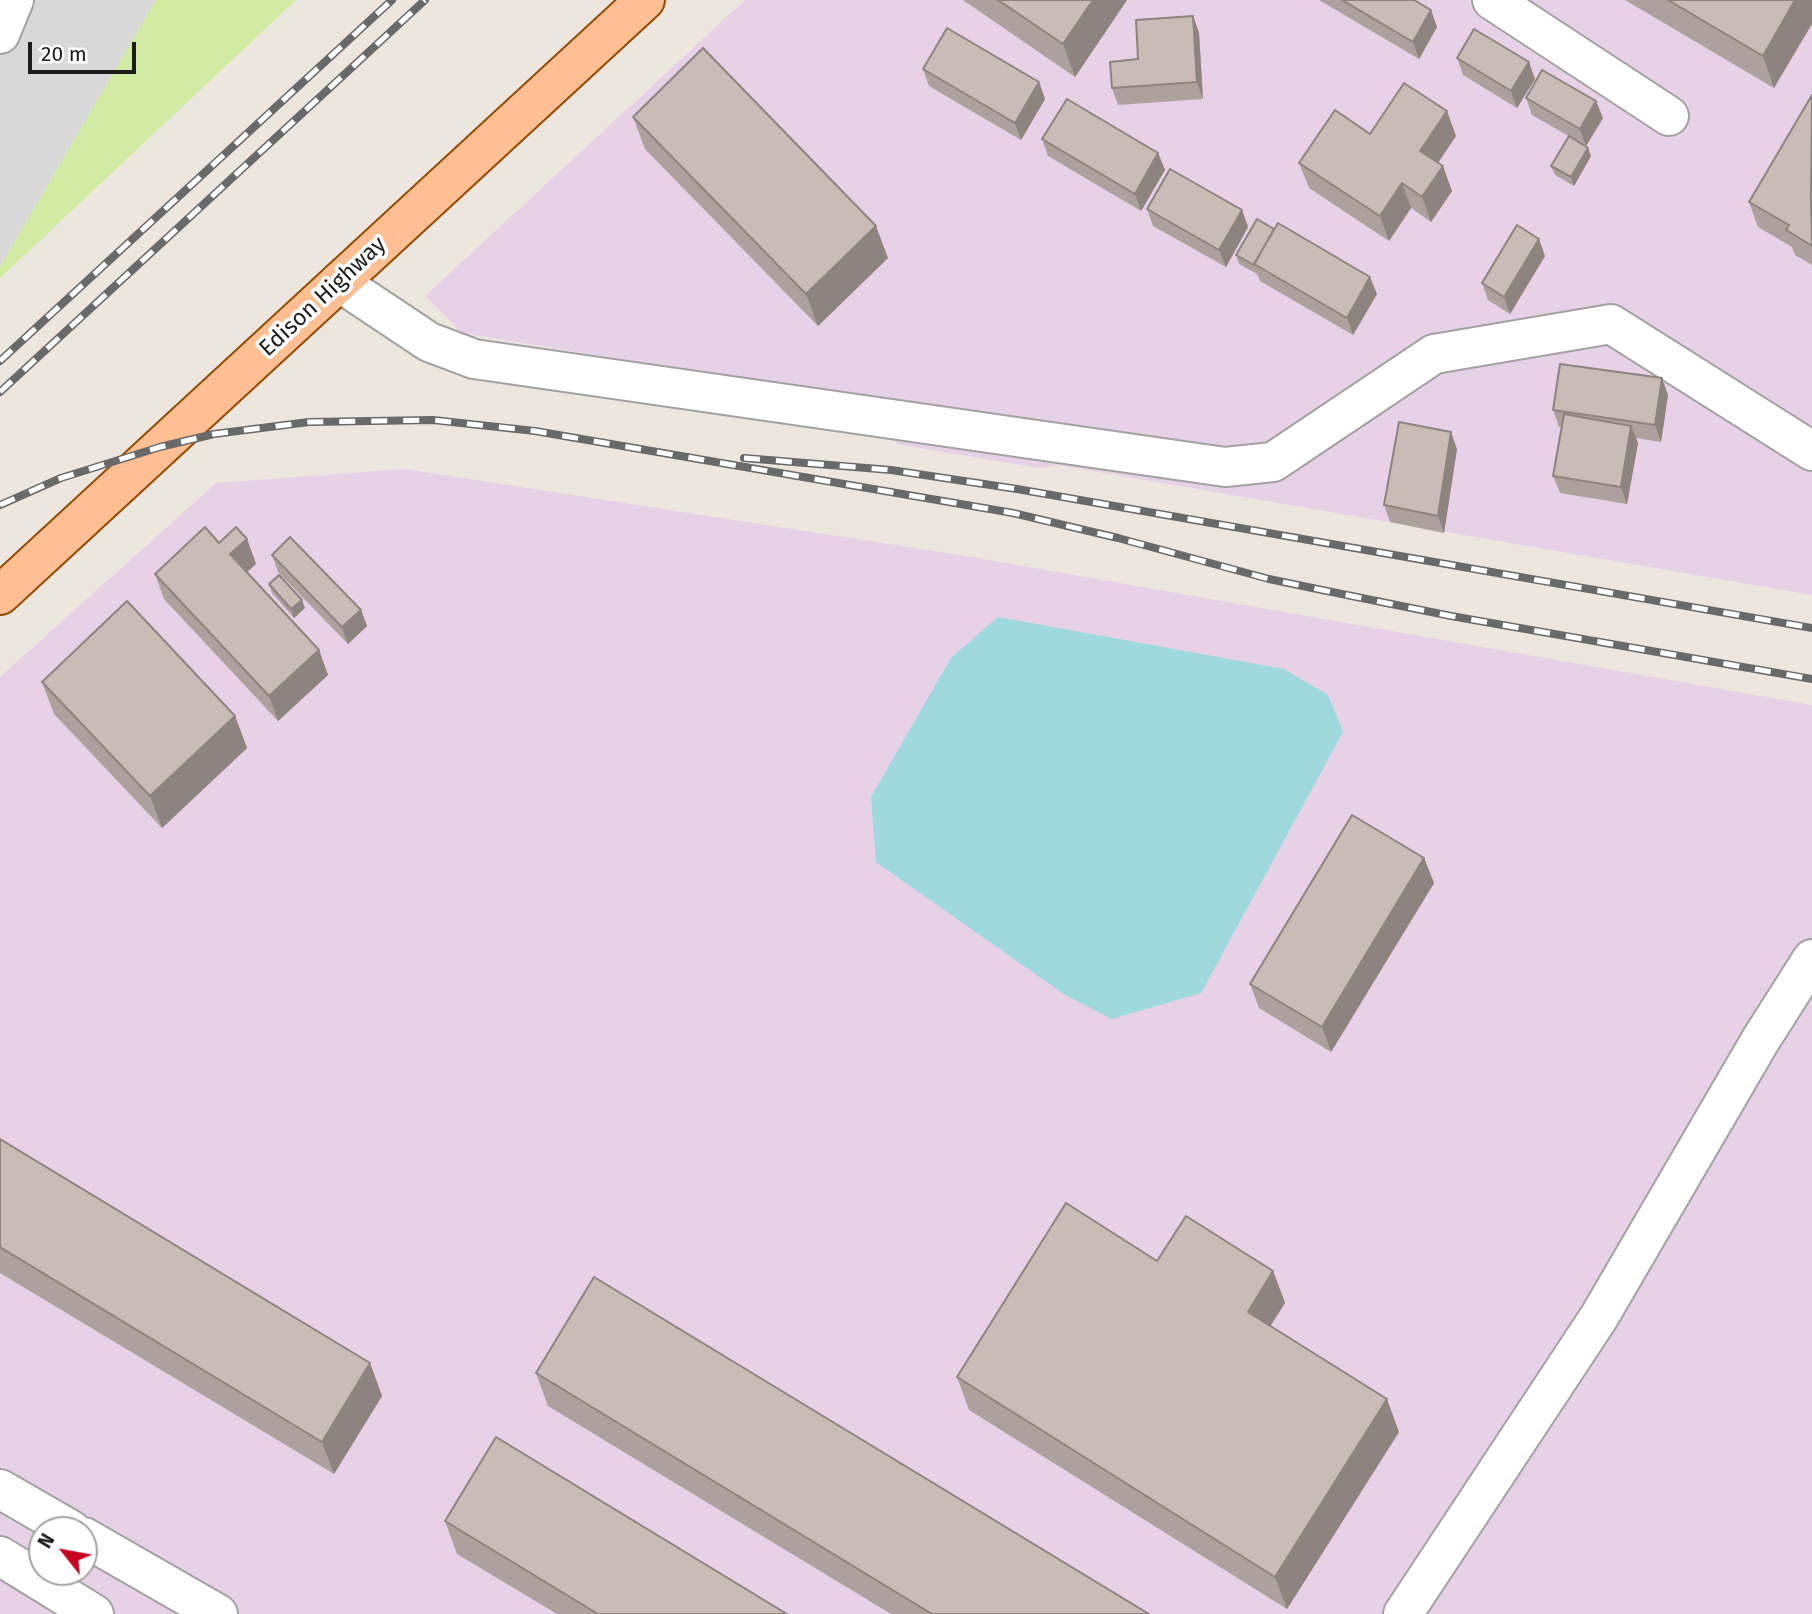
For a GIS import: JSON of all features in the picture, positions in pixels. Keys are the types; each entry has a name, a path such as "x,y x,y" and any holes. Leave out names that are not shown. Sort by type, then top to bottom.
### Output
{"main road":[{"name":"Edison Highway","path":"0,595 645,0"}],"lane":[{"path":"0,34 14,0"},
{"path":"1492,0 1669,116"},
{"path":"339,282 429,342 474,359 1225,467 1273,462 1434,354 1611,324 1812,451"},
{"path":"1403,1614 1599,1317 1753,1052 1812,959"},
{"path":"0,1489 47,1516"},
{"path":"98,1545 218,1614"},
{"path":"0,1556 93,1614"}],"shaded area":[{"path":"0,0 156,0 0,267"},
{"path":"745,0 1812,0 1812,595 1058,465 1038,468 896,444 899,405 462,333 425,296"},
{"path":"405,469 966,556 1812,705 1812,1614 0,1614 0,677 216,483"}],"green space":[{"path":"156,0 296,0 0,278 0,267"}],"water":[{"path":"998,617 1284,669 1328,695 1343,732 1201,993 1112,1019 1065,995 876,862 871,797 951,658"}],"building":[{"path":"998,0 1093,0 1063,44"},
{"path":"1342,0 1414,0 1431,10 1413,42"},
{"path":"1668,0 1795,0 1763,56"},
{"path":"1193,16 1197,82 1112,88 1110,62 1138,59 1136,20"},
{"path":"947,28 1039,82 1015,123 923,69"},
{"path":"1474,29 1529,62 1511,91 1457,58"},
{"path":"703,48 876,226 806,294 633,117"},
{"path":"1542,70 1596,101 1580,129 1526,98"},
{"path":"1404,83 1447,111 1420,151 1443,166 1422,197 1402,183 1380,216 1299,163 1335,110 1370,134"},
{"path":"1812,95 1812,246 1786,230 1789,225 1749,202"},
{"path":"1067,99 1158,153 1135,194 1042,139"},
{"path":"1569,136 1588,148 1571,177 1551,166"},
{"path":"1170,169 1242,210 1219,250 1147,209"},
{"path":"1257,219 1274,229 1254,265 1236,255"},
{"path":"1278,223 1370,277 1347,318 1254,264"},
{"path":"1517,225 1539,239 1504,297 1482,283"},
{"path":"1560,364 1662,378 1655,425 1553,410"},
{"path":"1564,414 1631,426 1621,487 1553,476"},
{"path":"1399,422 1451,432 1438,516 1384,505"},
{"path":"205,527 219,543 236,527 247,539 230,554 319,650 269,696 155,574"},
{"path":"290,537 361,610 342,627 272,555"},
{"path":"279,575 302,600 291,609 269,584"},
{"path":"127,601 235,716 150,796 42,682"},
{"path":"1352,815 1424,858 1322,1027 1250,984"},
{"path":"0,1139 370,1363 322,1442 0,1247"},
{"path":"1066,1203 1157,1261 1186,1216 1273,1271 1248,1312 1387,1399 1275,1577 957,1377"},
{"path":"594,1277 1149,1614 932,1614 536,1373"},
{"path":"496,1437 787,1614 598,1614 445,1521"}],"railway":[{"path":"0,361 392,0"},
{"path":"0,392 425,0"},
{"path":"0,505 61,478 160,447 214,434 309,422 433,420 535,431 1013,513 1269,579 1451,616 1812,679"},
{"path":"744,458 891,470 1017,489 1812,628"}]}
